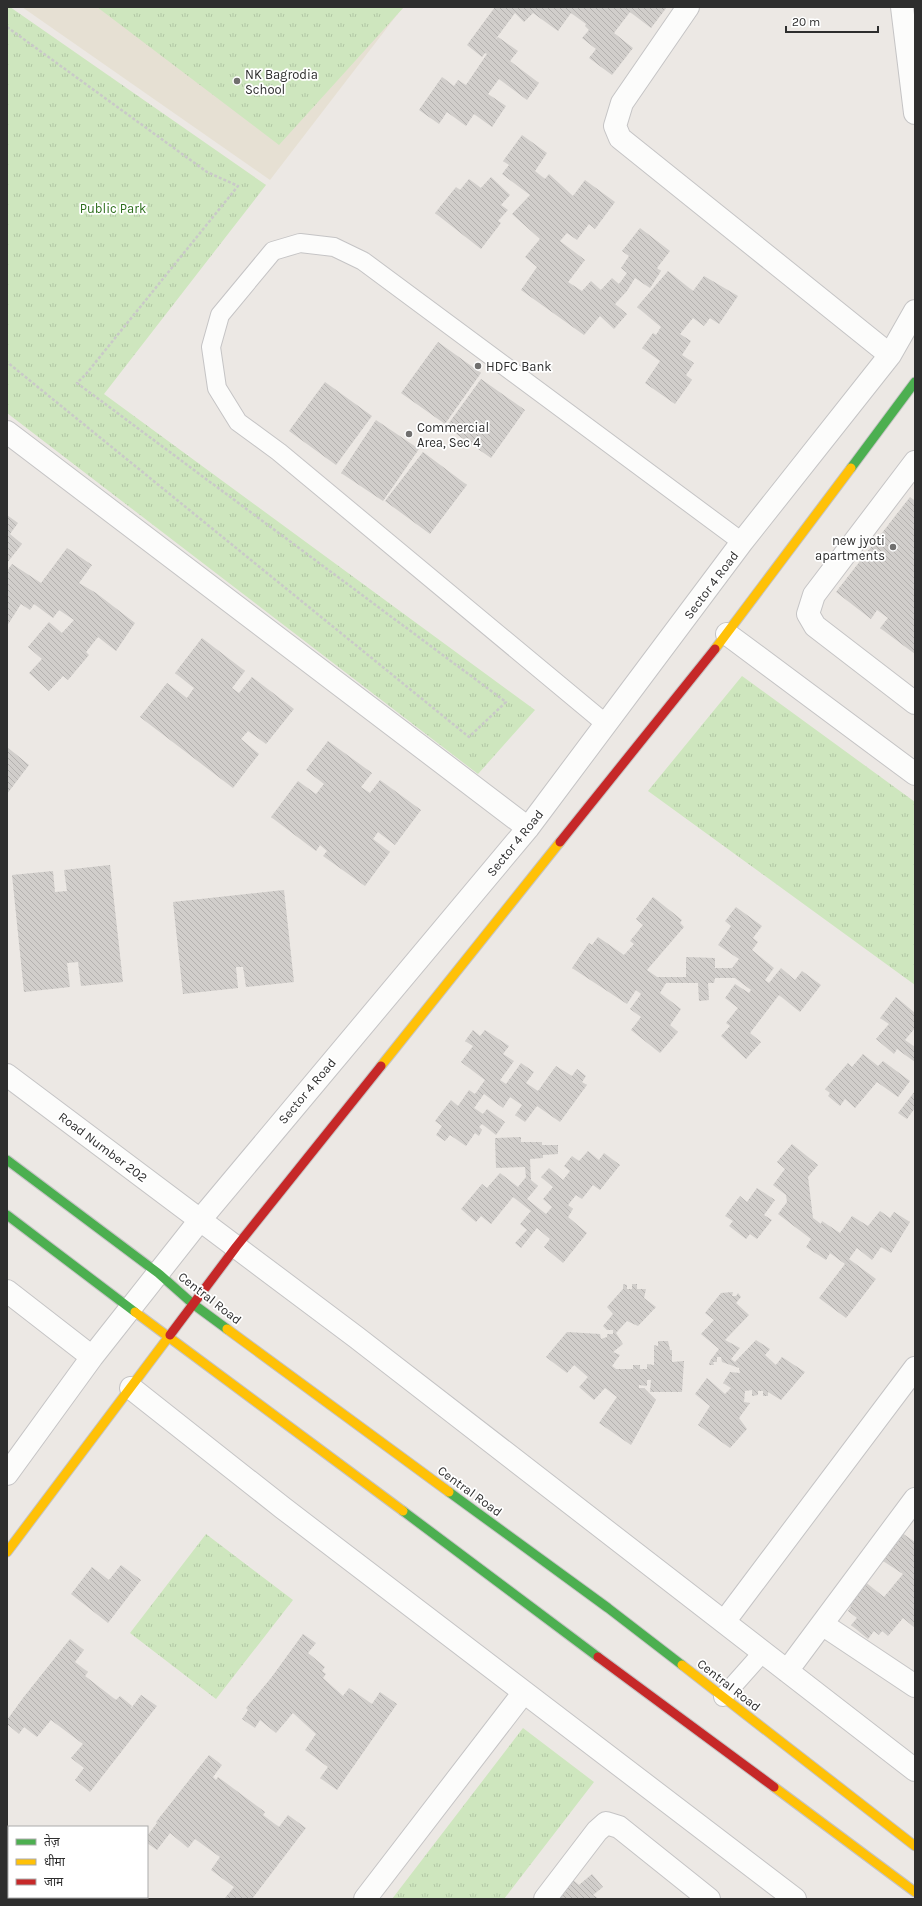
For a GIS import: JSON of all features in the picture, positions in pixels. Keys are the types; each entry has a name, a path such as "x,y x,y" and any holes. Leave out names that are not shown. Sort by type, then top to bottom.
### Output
{"main road":[{"path":"7,1552 236,1247 727,634 915,382"},
{"name":"Central Road","path":"7,1160 158,1273 193,1304 608,1608 915,1846"},
{"path":"7,1215 169,1338 915,1892"}],"street":[{"path":"688,7 622,103 615,126 620,138 890,355"},
{"path":"902,7 915,113"},
{"name":"Sector 4 Road","path":"7,1474 92,1356 200,1220 528,828 742,542 890,355 915,311"},
{"path":"7,432 528,828"},
{"path":"915,462 814,595 808,614 815,626 915,703"},
{"path":"727,634 915,774"},
{"name":"Road Number 202","path":"7,1075 236,1247 915,1770"},
{"path":"7,1291 92,1356"},
{"path":"724,1622 915,1368"},
{"path":"131,1388 283,1508 795,1899"},
{"path":"787,1671 912,1510"},
{"path":"822,1624 915,1686"},
{"path":"365,1899 524,1692"},
{"path":"545,1899 597,1831 606,1823 619,1827 709,1899"}],"lane":[{"path":"606,724 280,452 238,422 217,388 212,346 220,315 273,251 300,243 334,247 363,261 742,542"},
{"path":"723,1697 763,1652"}],"path":[{"path":"7,362 459,727"}],"shaded area":[{"name":"NK Bagrodia School","path":"22,7 403,7 270,180"}],"green space":[{"name":"Public Park","path":"7,7 10,7 266,185 104,394 535,710 478,774 7,413"},
{"name":"NK Bagrodia School","path":"97,7 404,7 279,145"},
{"path":"742,676 915,802 915,985 648,791"},
{"path":"206,1534 293,1600 216,1699 130,1633"},
{"path":"523,1728 594,1782 504,1899 392,1899"}],"building":[{"path":"495,7 667,7 651,28 630,12 614,33 633,48 612,75 589,58 596,49 582,38 589,30 585,26 586,24 571,13 558,31 533,13 524,22 515,13 495,40 498,37 518,51 510,61 539,83 527,100 499,79 488,94 506,106 492,127 474,114 466,126 447,112 439,124 419,110 442,77 454,86 458,80 466,85 487,54 485,53 482,57 467,45"},
{"path":"522,135 547,153 535,171 545,179 549,174 573,196 585,180 615,202 595,229 589,224 577,240 567,233 560,241 585,260 568,282 582,291 591,281 601,290 612,278 619,284 627,273 621,268 629,256 622,251 640,228 670,251 657,268 661,271 650,288 635,278 627,291 615,304 627,314 614,329 600,316 584,335 521,290 537,267 525,257 540,239 512,214 530,195 502,174 509,165 503,161"},
{"path":"491,177 510,195 501,205 508,210 498,221 501,223 481,249 435,213 456,187 460,190 469,179 481,188"},
{"path":"668,271 693,291 704,276 738,296 719,324 710,318 704,326 693,318 680,334 691,341 682,355 694,363 686,375 692,380 675,404 645,383 660,361 642,348 653,333 656,335 661,327 637,307"},
{"path":"438,342 481,373 445,424 401,393"},
{"path":"481,379 525,410 491,458 446,427"},
{"path":"325,382 372,416 336,465 289,431"},
{"path":"376,420 419,449 383,501 341,473"},
{"path":"423,452 467,485 430,534 385,501"},
{"name":"new jyoti apartments","path":"910,497 915,501 915,654 880,628 888,618 877,610 871,619 836,592"},
{"path":"7,515 18,523 10,534 22,544 7,563"},
{"path":"67,548 92,565 79,583 96,593 135,623 116,651 98,637 86,652 89,655 68,680 63,676 49,691 29,673 42,659 28,647 49,622 62,633 74,620 59,610 53,618 34,604 30,610 21,604 7,626 7,571 12,564 41,583"},
{"path":"202,638 245,671 232,688 239,693 252,677 294,709 266,744 248,731 241,739 259,754 233,788 140,717 167,683 187,698 194,688 175,673"},
{"path":"328,741 372,773 361,787 370,793 380,780 421,810 395,845 378,832 373,839 390,852 365,886 323,856 327,851 320,845 316,851 271,817 298,781 316,794 324,784 306,770"},
{"path":"7,747 29,765 7,794"},
{"path":"110,865 123,982 81,986 78,962 67,963 70,987 24,992 12,875 53,871 55,892 67,891 64,870"},
{"path":"284,890 294,982 246,987 243,967 236,967 238,988 183,994 173,902"},
{"path":"653,897 682,920 680,923 684,927 647,970 657,977 686,977 686,957 715,958 715,968 732,968 739,959 718,945 731,926 725,921 736,907 762,926 753,938 758,942 752,950 774,968 765,980 769,983 781,968 795,980 802,971 821,985 800,1012 779,995 750,1033 761,1042 746,1059 721,1036 730,1026 726,1023 738,1008 725,998 735,984 749,993 751,990 735,978 715,978 714,983 708,983 709,1000 699,1001 698,983 666,983 660,993 681,1009 670,1025 678,1032 660,1053 631,1030 641,1017 630,1009 641,994 636,990 627,1004 572,968 589,943 592,945 598,937 624,955 634,944 630,941 643,925 636,919"},
{"path":"896,997 915,1013 915,1028 905,1040 915,1047 915,1062 897,1049 894,1054 876,1039 889,1024 880,1018"},
{"path":"473,1030 480,1036 485,1030 509,1046 503,1054 514,1061 500,1080 506,1084 521,1063 534,1072 526,1083 538,1091 556,1066 572,1076 577,1069 586,1076 582,1082 587,1085 560,1122 537,1106 525,1122 515,1115 522,1105 510,1097 503,1108 484,1094 474,1108 483,1114 487,1109 505,1122 496,1135 482,1124 479,1127 482,1130 479,1136 475,1133 466,1146 450,1135 445,1141 436,1135 442,1126 435,1121 451,1100 458,1106 469,1090 475,1094 485,1080 461,1062 473,1046 465,1041"},
{"path":"863,1054 878,1066 883,1061 910,1081 898,1097 877,1082 855,1108 845,1099 840,1106 828,1096 830,1093 825,1089 848,1063 852,1067"},
{"path":"915,1091 915,1108 907,1119 898,1113"},
{"path":"521,1137 521,1142 542,1142 542,1145 558,1145 558,1154 543,1155 543,1158 530,1159 531,1180 538,1186 527,1199 546,1214 552,1207 543,1199 553,1187 541,1177 549,1168 563,1180 570,1171 564,1166 572,1156 579,1161 588,1151 599,1160 604,1153 620,1165 600,1190 593,1185 582,1199 576,1195 568,1205 573,1209 568,1217 587,1233 563,1263 544,1247 550,1239 537,1228 521,1248 515,1243 527,1230 520,1224 531,1211 513,1197 491,1224 481,1216 476,1222 461,1209 482,1184 487,1188 500,1173 518,1187 526,1177 525,1167 496,1168 495,1138"},
{"path":"792,1144 818,1165 808,1177 813,1218 821,1224 822,1221 840,1233 852,1216 868,1226 880,1211 890,1218 894,1212 910,1222 891,1253 881,1247 872,1260 857,1248 849,1259 876,1279 846,1318 819,1298 845,1264 830,1253 826,1260 806,1247 811,1239 778,1214 787,1202 786,1195 773,1185 785,1169 777,1162"},
{"path":"757,1188 775,1200 764,1215 772,1220 757,1239 750,1234 746,1239 729,1226 733,1221 725,1216 740,1196 747,1202"},
{"path":"623,1284 627,1285 627,1289 632,1289 632,1284 637,1284 637,1289 646,1289 644,1298 656,1307 638,1326 627,1321 616,1333 623,1344 613,1352 620,1355 612,1366 616,1369 633,1369 633,1365 640,1365 640,1369 647,1369 647,1364 654,1365 654,1345 658,1346 658,1341 668,1341 670,1350 672,1350 672,1362 684,1361 682,1392 650,1392 651,1380 647,1380 647,1386 639,1385 639,1388 644,1388 656,1400 631,1445 599,1423 617,1397 605,1388 594,1400 579,1387 588,1377 574,1365 567,1373 546,1357 567,1332 600,1334 601,1339 607,1337 607,1334 613,1334 613,1330 607,1330 603,1326 613,1314 607,1307 623,1289"},
{"path":"733,1292 732,1296 736,1296 738,1293 741,1297 736,1303 749,1315 725,1340 740,1348 731,1359 735,1362 756,1340 770,1349 765,1355 776,1365 782,1357 805,1372 781,1400 768,1392 768,1396 763,1396 763,1391 758,1391 758,1395 752,1396 752,1390 745,1391 744,1402 750,1403 739,1418 747,1429 730,1448 698,1425 710,1406 695,1394 707,1378 725,1394 731,1388 723,1383 730,1372 740,1373 739,1368 722,1362 721,1357 717,1357 717,1362 713,1362 714,1365 709,1365 710,1361 719,1349 701,1334 714,1320 705,1313 721,1293"},
{"path":"902,1533 915,1542 915,1628 903,1618 888,1636 882,1631 879,1635 874,1631 868,1639 851,1625 857,1618 848,1611 851,1606 846,1603 864,1581 884,1597 903,1574 883,1561"},
{"path":"121,1565 141,1580 108,1623 71,1594 92,1567 109,1580"},
{"path":"303,1634 316,1643 308,1653 325,1667 322,1671 326,1674 323,1678 343,1696 349,1688 372,1704 380,1692 397,1704 337,1790 320,1778 328,1767 305,1750 316,1734 293,1713 276,1733 260,1720 255,1728 242,1719 248,1710 246,1708 271,1678"},
{"path":"70,1639 84,1650 75,1662 88,1672 85,1676 116,1700 120,1696 132,1706 130,1710 141,1695 157,1706 90,1792 75,1780 84,1768 71,1758 83,1744 51,1720 37,1737 24,1727 19,1734 7,1724 7,1720 23,1698"},
{"path":"209,1755 222,1765 213,1777 216,1780 218,1777 265,1812 263,1815 279,1827 288,1815 306,1828 252,1899 225,1898 234,1887 211,1870 220,1857 195,1839 188,1848 170,1833 157,1850 148,1844 148,1835 157,1823 156,1822"},
{"path":"592,1874 603,1887 593,1895 599,1899 555,1899 572,1879 579,1885"}],"traffic: fast":[{"path":"851,468 915,382"},
{"path":"7,1160 158,1273 193,1304 227,1329"},
{"path":"7,1215 135,1312"},
{"path":"449,1492 608,1608 682,1665"},
{"path":"403,1511 598,1657"}],"traffic: slow":[{"path":"715,649 851,468"},
{"path":"381,1066 560,842"},
{"path":"135,1312 403,1511"},
{"path":"227,1329 449,1492"},
{"path":"7,1552 170,1335"},
{"path":"682,1665 915,1846"},
{"path":"774,1787 915,1892"}],"traffic: jam":[{"path":"560,842 715,649"},
{"path":"170,1335 236,1247 381,1066"},
{"path":"598,1657 774,1787"}],"place":[{"name":"NK Bagrodia School","path":"237,81"},
{"name":"HDFC Bank","path":"478,366"},
{"name":"Commercial Area, Sec 4","path":"409,434"},
{"name":"new jyoti apartments","path":"893,547"}]}
